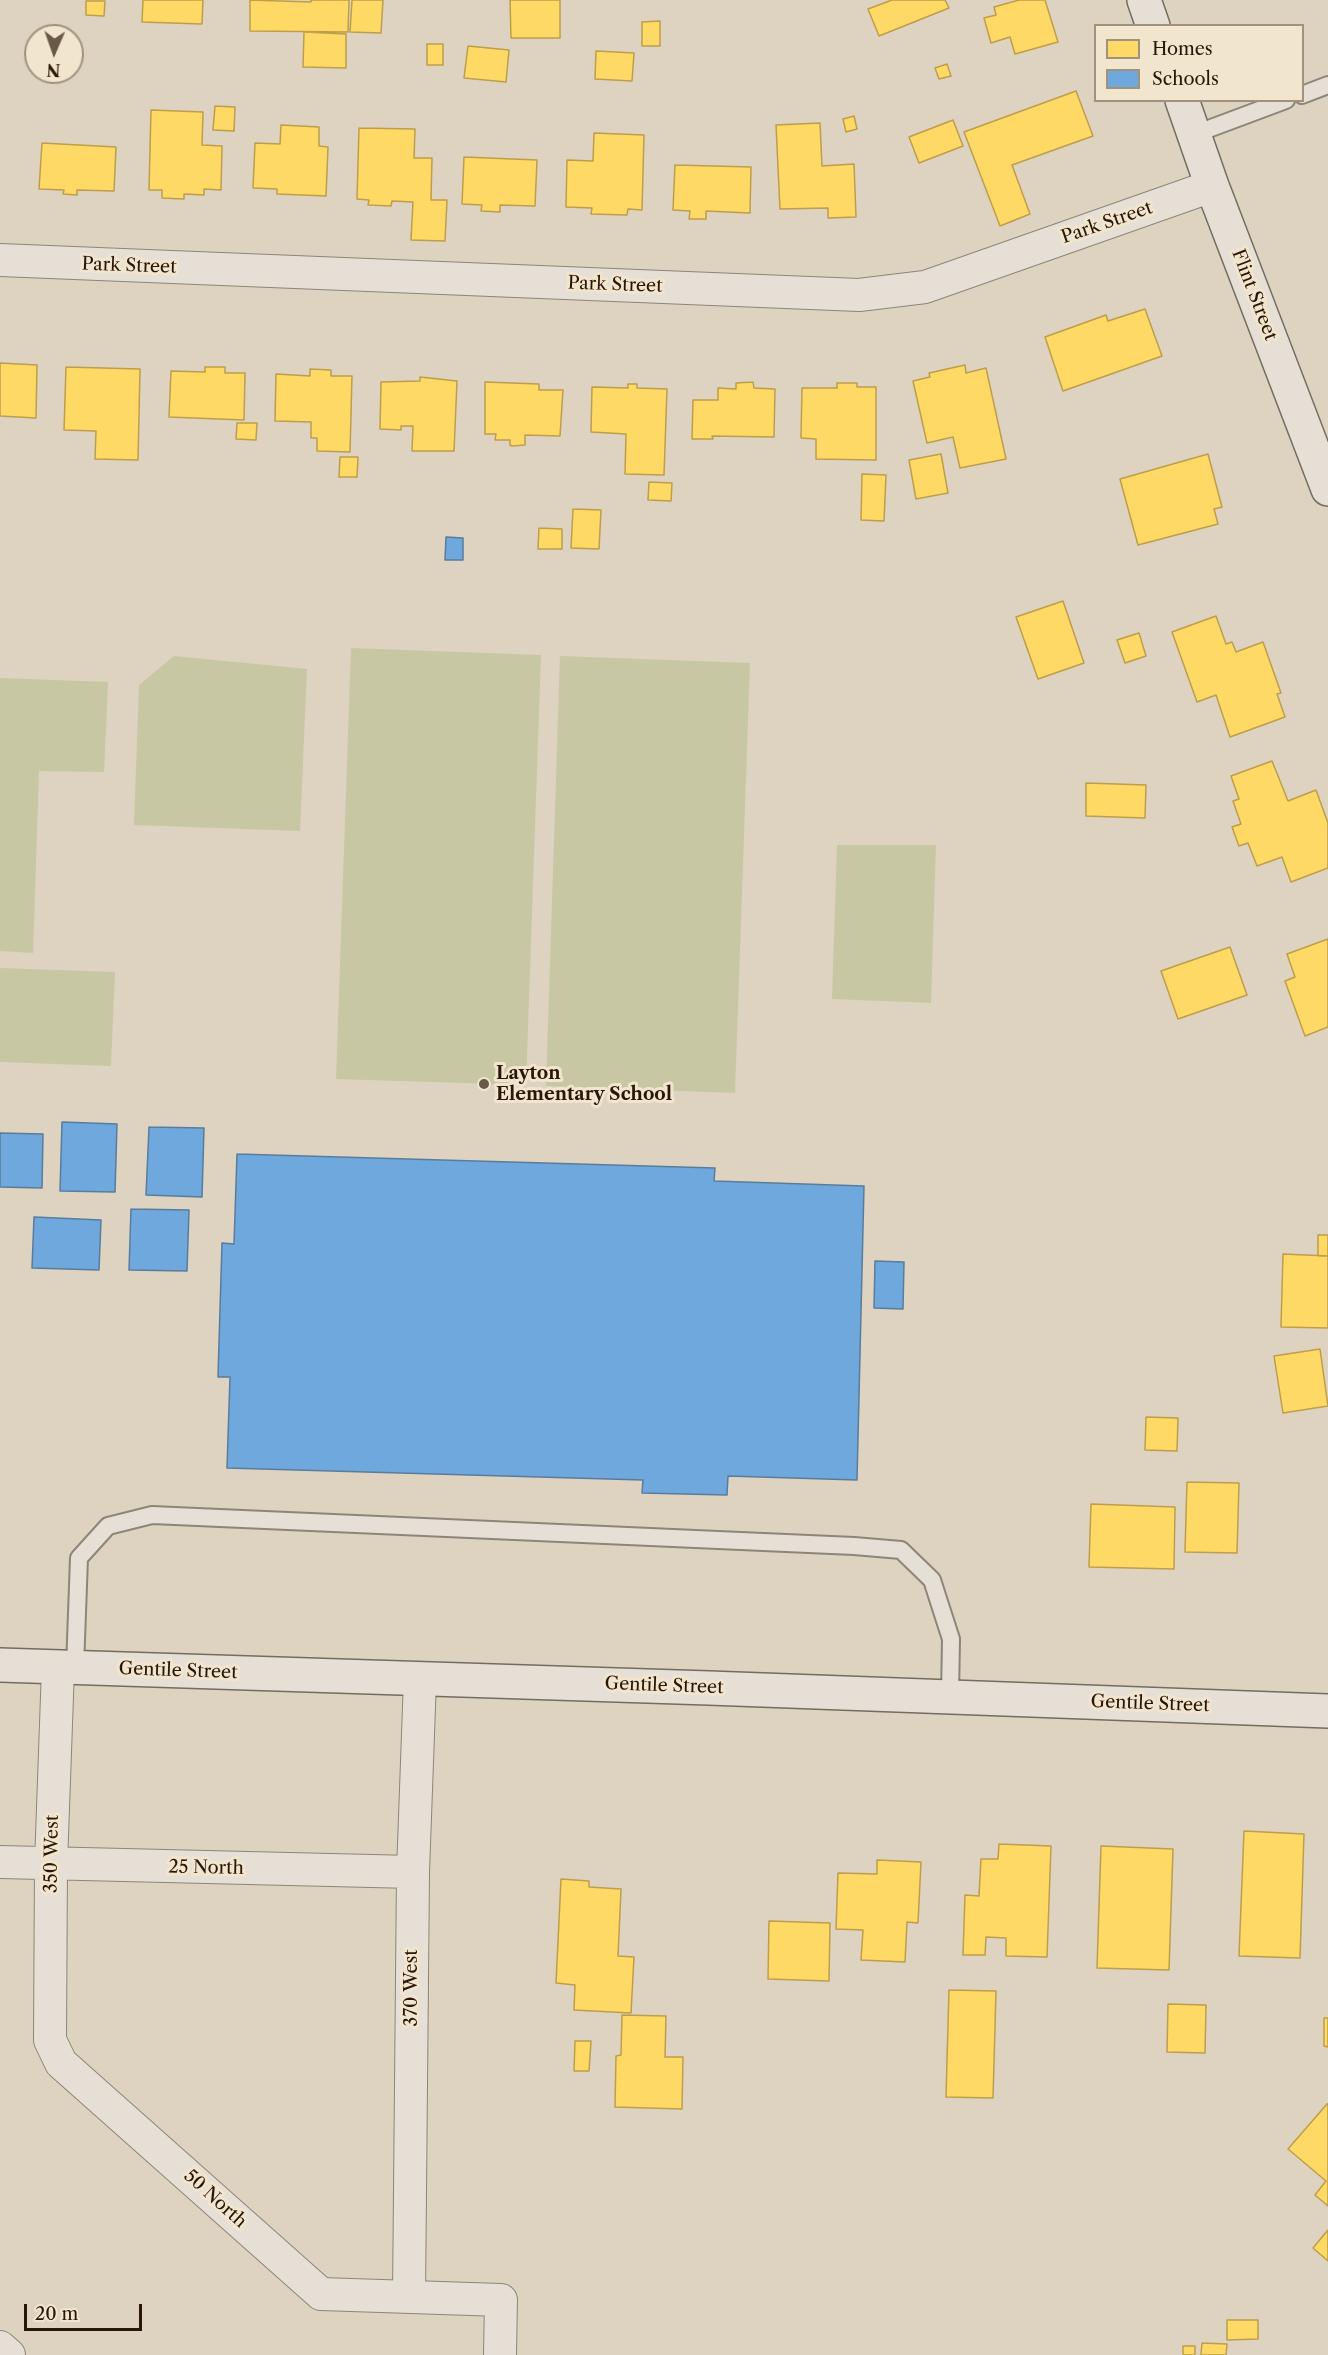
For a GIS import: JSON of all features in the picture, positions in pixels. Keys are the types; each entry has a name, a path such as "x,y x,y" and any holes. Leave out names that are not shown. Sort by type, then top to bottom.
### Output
{"main road":[{"path":"1144,0 1153,24"},
{"name":"Flint Street","path":"1183,102 1212,186 1328,489"},
{"name":"Gentile Street","path":"0,1665 950,1696 1328,1711"}],"street":[{"name":"Park Street","path":"0,261 860,295 925,287 1212,186"},
{"name":"350 West","path":"50,2040 51,1864 67,1668"},
{"name":"370 West","path":"409,2297 413,1872 420,1679"},
{"name":"25 North","path":"0,1862 413,1872"},
{"name":"50 North","path":"50,2040 61,2063 321,2294 501,2300 500,2355"},
{"path":"0,2347 9,2355"}],"lane":[{"path":"1304,93 1328,85"},
{"path":"1195,134 1281,102"},
{"path":"67,1668 79,1558 108,1526 152,1515 854,1546 901,1550 932,1580 951,1638 950,1696"}],"green space":[{"path":"351,648 541,655 526,1085 336,1079"},
{"path":"174,656 307,669 300,831 134,825 139,685"},
{"path":"560,656 750,663 735,1093 546,1086"},
{"path":"0,678 108,682 104,772 39,771 33,953 0,951"},
{"path":"837,845 936,845 931,1003 832,999"},
{"path":"0,968 115,972 111,1066 0,1062"}],"building: Homes":[{"path":"143,0 203,0 202,24 142,22"},
{"path":"250,0 311,2 311,0 349,0 348,32 250,31"},
{"path":"352,0 383,0 381,33 350,32"},
{"path":"510,0 560,0 560,38 511,38"},
{"path":"892,0 945,0 949,8 879,36 868,9"},
{"path":"1019,0 1045,0 1058,42 1015,54 1010,37 991,43 984,18 996,15 994,7"},
{"path":"86,1 105,1 104,16 86,15"},
{"path":"660,21 660,46 642,46 642,22"},
{"path":"304,32 346,34 346,68 303,67"},
{"path":"427,44 443,44 443,65 427,65"},
{"path":"468,46 509,50 506,82 464,78"},
{"path":"596,51 634,53 632,81 595,79"},
{"path":"947,64 951,76 939,79 935,68"},
{"path":"1076,91 1093,136 1012,165 1030,214 1000,226 964,132"},
{"path":"215,106 235,107 234,131 213,130"},
{"path":"151,110 203,112 202,145 222,146 221,190 204,189 204,195 184,194 184,199 162,198 162,190 149,190"},
{"path":"854,116 857,129 846,132 843,119"},
{"path":"953,120 963,146 919,163 909,137"},
{"path":"820,123 822,166 854,164 856,217 828,218 828,208 780,209 776,125"},
{"path":"281,125 319,127 319,146 328,147 326,196 277,194 277,189 253,188 255,143 280,144"},
{"path":"359,128 415,129 414,158 432,158 431,200 447,200 445,241 411,240 413,202 392,201 391,206 368,205 369,200 357,199"},
{"path":"594,133 644,135 642,210 628,209 627,215 591,214 592,208 566,207 567,160 593,161"},
{"path":"42,143 116,147 114,191 77,190 77,195 63,194 64,190 39,189"},
{"path":"464,157 537,160 535,206 500,205 500,212 481,211 482,205 462,204"},
{"path":"675,165 751,167 750,213 706,211 706,219 689,219 690,211 673,210"},
{"path":"1145,309 1162,356 1063,391 1045,337 1106,315 1108,321"},
{"path":"0,363 37,365 36,418 0,416"},
{"path":"965,365 966,373 986,368 1006,459 960,468 953,437 927,443 913,381 930,377 929,373"},
{"path":"66,367 140,369 138,460 95,459 96,431 64,430"},
{"path":"205,367 225,367 225,373 245,373 244,420 169,417 171,371 205,372"},
{"path":"310,369 331,370 331,376 352,376 350,452 317,451 317,438 311,438 311,422 275,421 276,374 310,376"},
{"path":"420,377 457,381 454,451 412,451 413,426 401,426 401,430 380,429 381,382 420,381"},
{"path":"485,382 539,384 539,390 563,390 560,436 525,435 525,445 512,446 510,440 495,440 496,434 485,434"},
{"path":"753,382 754,388 775,389 774,437 712,436 713,439 692,439 693,400 718,400 718,388 736,389 736,383"},
{"path":"837,383 857,383 857,387 876,387 876,460 816,459 816,439 801,438 802,388 837,388"},
{"path":"628,384 637,384 637,388 667,389 664,475 625,474 626,434 591,432 592,387 628,388"},
{"path":"237,423 257,423 256,440 236,439"},
{"path":"941,454 948,493 916,499 909,460"},
{"path":"1208,454 1222,507 1214,509 1218,524 1138,545 1120,479"},
{"path":"340,457 358,457 357,477 339,477"},
{"path":"862,474 886,475 884,521 861,520"},
{"path":"649,482 672,483 671,501 648,500"},
{"path":"573,509 601,510 599,549 571,548"},
{"path":"539,528 562,529 562,549 538,549"},
{"path":"1063,601 1084,663 1038,679 1016,617"},
{"path":"1216,616 1226,644 1232,642 1236,652 1263,642 1281,693 1277,694 1285,717 1230,737 1216,695 1197,702 1172,632"},
{"path":"1139,633 1146,656 1125,663 1117,640"},
{"path":"1272,761 1288,801 1316,790 1328,823 1328,868 1291,882 1282,857 1257,866 1248,843 1239,846 1232,827 1241,824 1233,801 1239,799 1231,776"},
{"path":"1086,783 1146,785 1145,818 1086,816"},
{"path":"1328,939 1328,1027 1305,1036 1285,981 1295,977 1287,954"},
{"path":"1230,947 1247,995 1178,1019 1161,971"},
{"path":"1318,1235 1328,1235 1328,1256 1318,1256"},
{"path":"1283,1254 1328,1256 1328,1328 1281,1327"},
{"path":"1320,1349 1328,1406 1283,1413 1274,1356"},
{"path":"1146,1417 1178,1418 1177,1451 1145,1450"},
{"path":"1187,1482 1239,1483 1237,1553 1185,1552"},
{"path":"1091,1504 1175,1507 1174,1569 1089,1567"},
{"path":"1244,1831 1304,1834 1300,1958 1239,1956"},
{"path":"999,1844 1051,1846 1047,1957 1006,1956 1006,1938 986,1937 985,1955 963,1955 965,1895 979,1896 981,1859 998,1859"},
{"path":"1101,1846 1173,1849 1169,1970 1097,1968"},
{"path":"877,1860 921,1862 918,1923 907,1922 905,1962 861,1960 863,1930 836,1929 838,1873 877,1874"},
{"path":"561,1879 589,1881 589,1887 621,1889 618,1956 634,1957 631,2013 574,2010 575,1985 556,1983"},
{"path":"769,1921 830,1923 829,1981 768,1979"},
{"path":"949,1990 996,1991 993,2098 946,2097"},
{"path":"1168,2004 1206,2005 1205,2053 1167,2052"},
{"path":"622,2015 666,2016 665,2057 683,2057 682,2109 615,2107 616,2056 621,2055"},
{"path":"1324,2018 1328,2018 1328,2047 1324,2046"},
{"path":"575,2041 591,2041 589,2071 574,2071"},
{"path":"1327,2104 1328,2206 1315,2195 1326,2181 1288,2149"},
{"path":"1328,2230 1328,2261 1313,2248"},
{"path":"1227,2320 1258,2320 1258,2339 1227,2340"},
{"path":"1202,2343 1227,2344 1226,2355 1201,2355"},
{"path":"1183,2346 1195,2346 1195,2355 1183,2355"}],"building: Schools":[{"path":"446,537 463,538 463,560 445,560"},
{"path":"62,1122 117,1124 115,1192 60,1191"},
{"path":"149,1127 204,1128 202,1197 146,1195"},
{"path":"0,1133 43,1134 42,1188 0,1187"},
{"path":"237,1154 715,1168 714,1181 864,1186 857,1480 728,1476 727,1495 642,1493 643,1480 227,1468 230,1377 218,1377 222,1243 234,1244"},
{"path":"131,1209 189,1210 187,1271 129,1270"},
{"path":"34,1217 101,1220 99,1270 32,1268"},
{"path":"875,1261 904,1262 903,1309 874,1308"}],"place":[{"name":"Layton Elementary School","path":"484,1084"}]}
